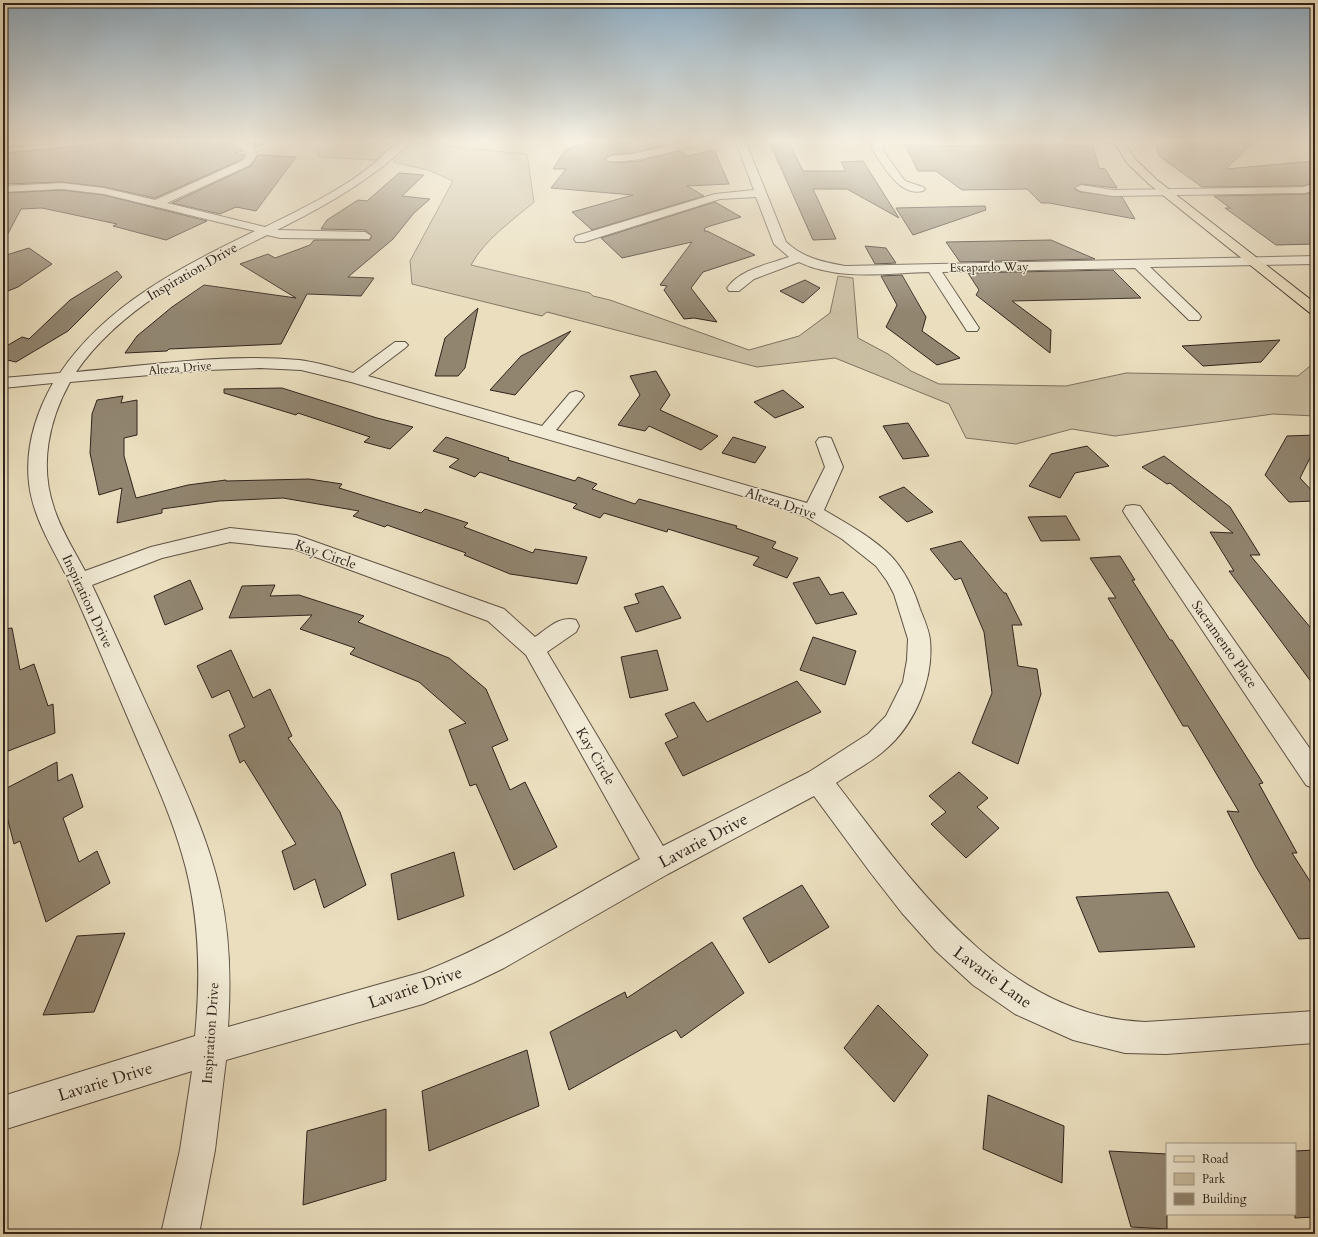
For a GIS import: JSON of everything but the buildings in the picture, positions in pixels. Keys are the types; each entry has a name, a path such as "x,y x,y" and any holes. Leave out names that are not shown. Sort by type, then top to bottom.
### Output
{"main road":[{"path":"1173,198 1315,310"}],"street":[{"path":"131,198 280,234 365,236"},
{"path":"156,204 170,198"},
{"name":"Inspiration Drive","path":"180,1234 190,1195 204,1112 215,1004 214,949 206,894 194,843 80,581 45,510 38,483 38,461 45,418 53,399 90,344 140,301 176,277 326,198"},
{"path":"580,239 712,198"},
{"name":"Escapardo Way","path":"762,198 780,244 784,248 799,258 821,266 845,270 1315,260"},
{"path":"734,288 749,276 799,258"},
{"path":"1139,264 1194,317"},
{"path":"934,269 972,328"},
{"path":"356,378 400,345"},
{"name":"Alteza Drive","path":"3,383 207,365 260,363 301,365 356,378 813,512 843,530 883,561 895,576 905,594 919,639 919,660 915,682 895,723 877,742 818,780"},
{"path":"545,433 576,396"},
{"path":"813,512 834,467 825,442"},
{"name":"Sacramento Place","path":"1133,511 1315,777"},
{"name":"Kay Circle","path":"80,581 158,552 230,535 296,542 496,615 534,649 658,864"},
{"path":"534,649 568,626"},
{"name":"Lavarie Drive","path":"3,1113 210,1048 423,988 492,957 658,864 818,780"},
{"name":"Lavarie Lane","path":"818,780 916,909 954,950 995,982 1035,1008 1081,1026 1125,1037 1177,1037 1315,1027"}],"green space":[{"path":"444,198 533,198 534,202 491,239 471,265 590,293 593,296 610,300 749,350 799,336 830,313 838,276 853,278 858,338 888,354 911,371 939,384 1066,386 1126,373 1298,376 1315,362 1315,416 1273,414 1115,436 1072,429 1016,444 966,438 949,404 835,358 757,367 547,312 542,316 412,284 410,261"}]}
